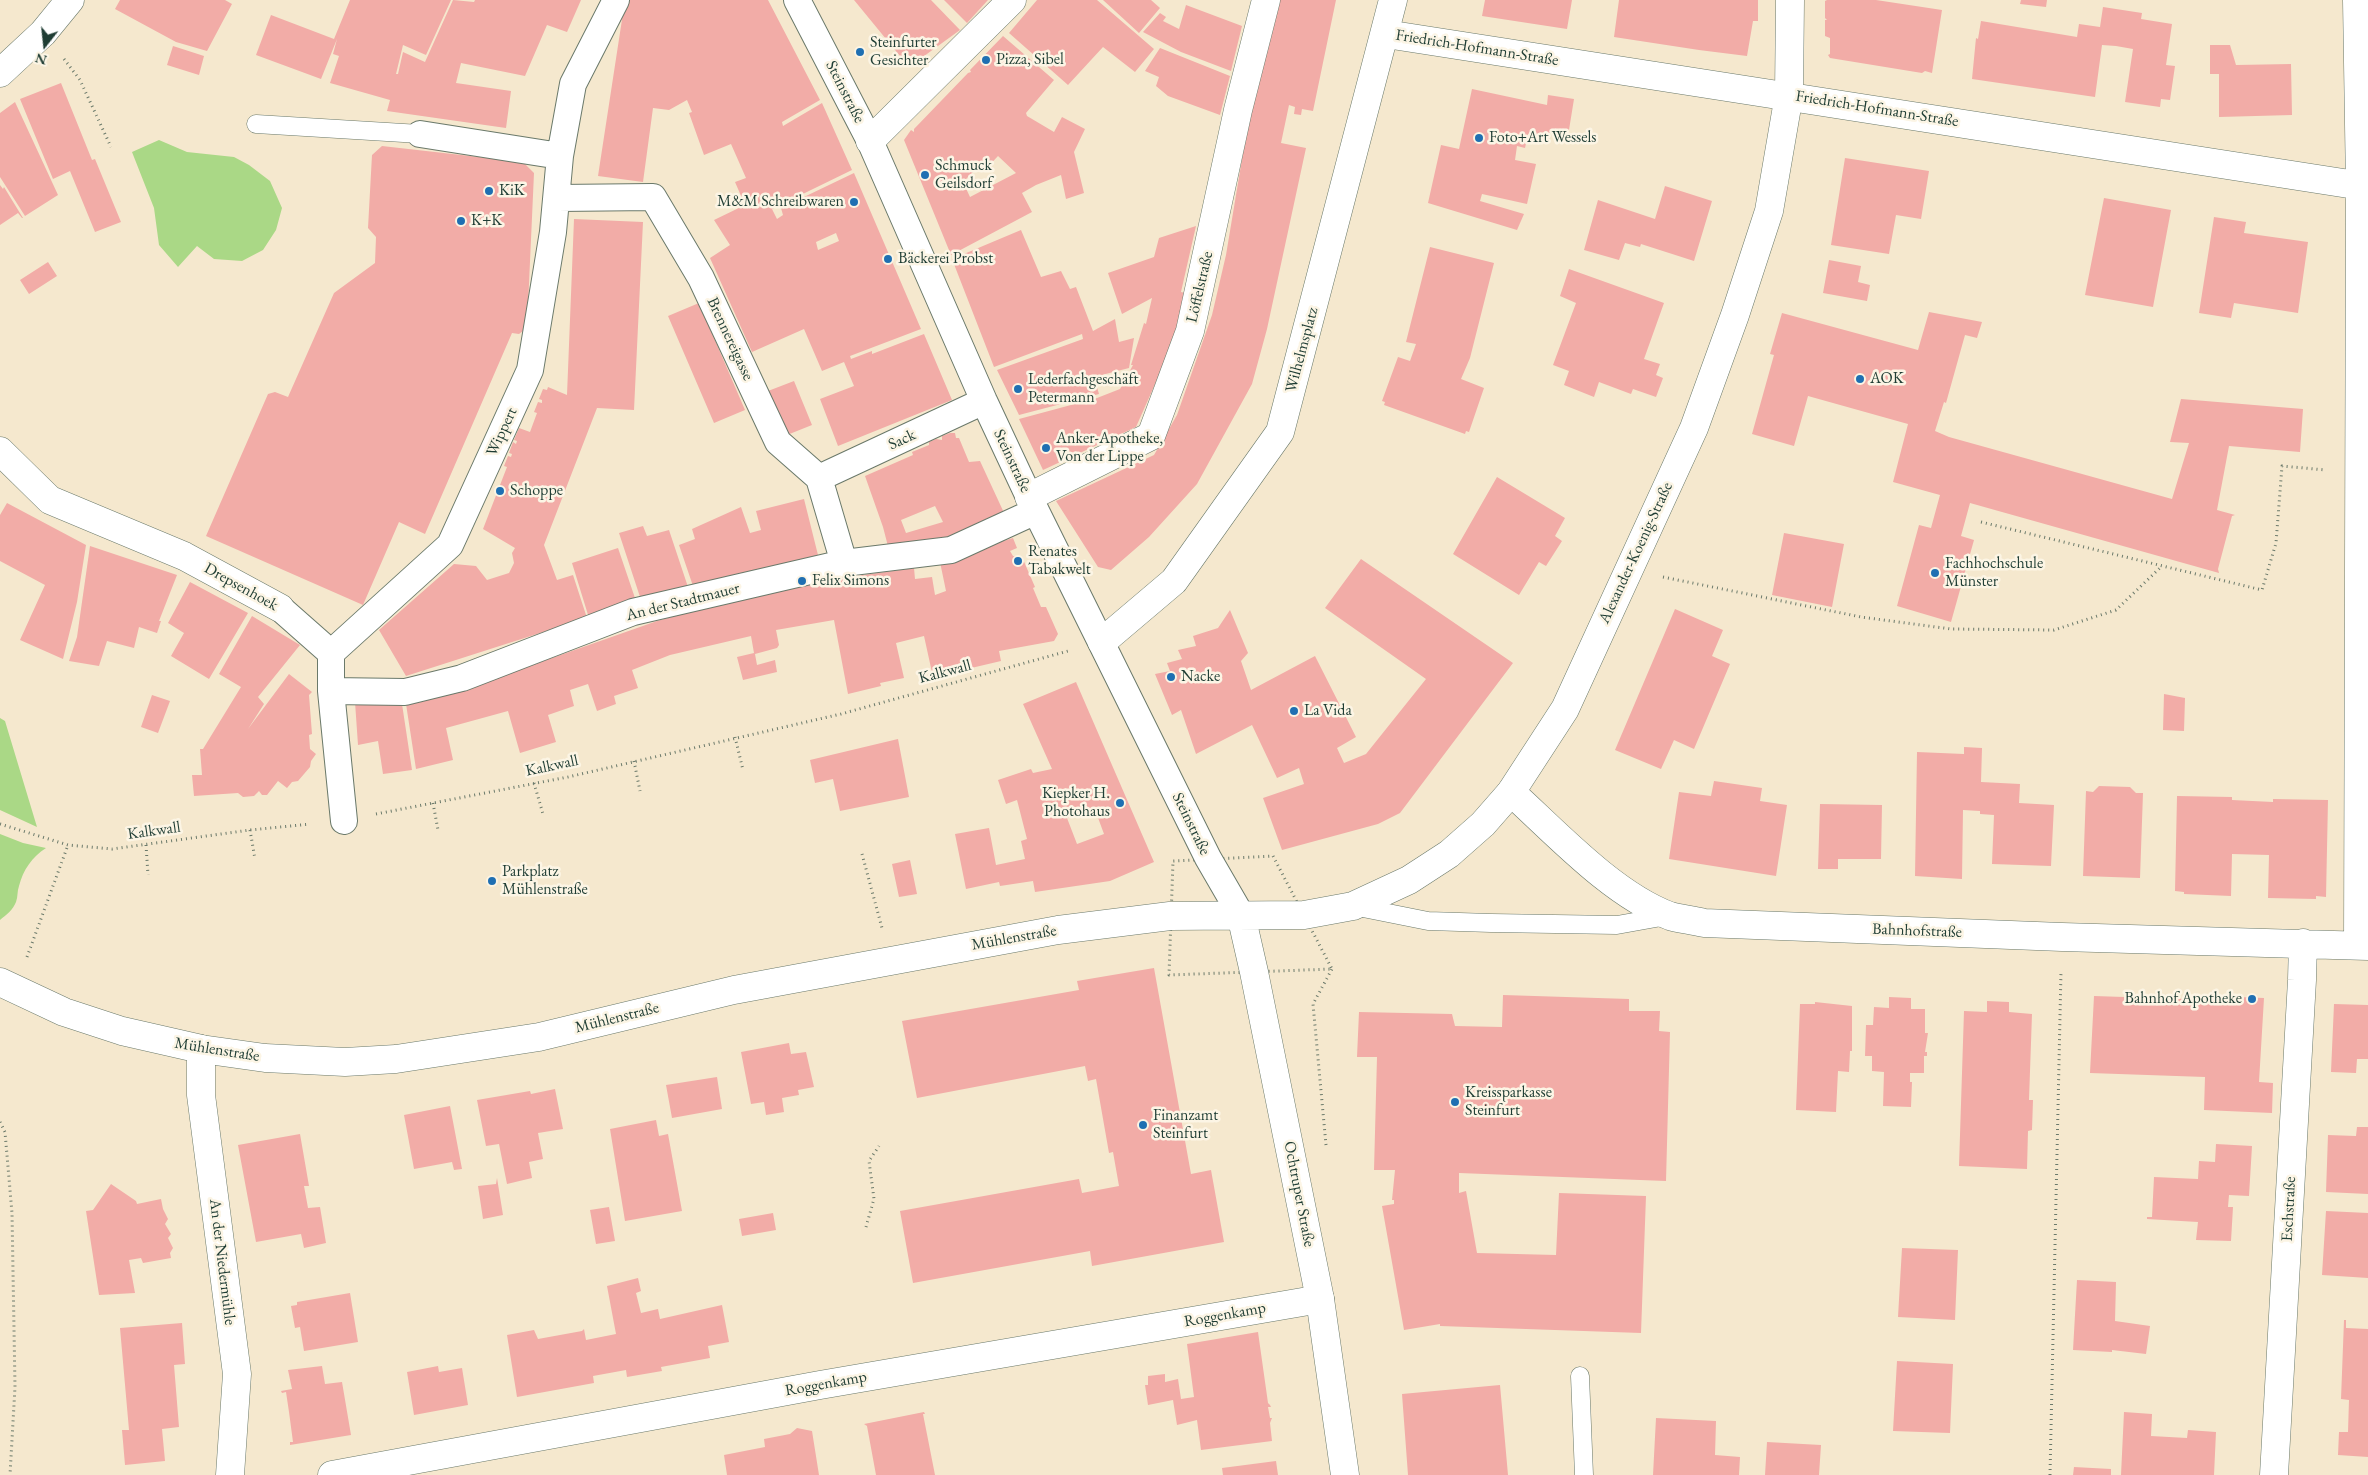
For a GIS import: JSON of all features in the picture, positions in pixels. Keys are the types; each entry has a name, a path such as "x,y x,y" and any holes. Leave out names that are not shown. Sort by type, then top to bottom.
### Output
{"street":[{"path":"0,73 43,33 70,0"},
{"name":"Wippert","path":"331,652 450,545 530,370 558,198 560,156 573,84 616,0"},
{"name":"Steinstraße","path":"797,0 870,141 984,401 1032,504 1208,858 1241,915"},
{"path":"870,141 1012,0"},
{"name":"Löffelstraße","path":"1032,504 1151,436 1190,331 1238,110 1266,0"},
{"name":"Wilhelmsplatz","path":"1102,642 1174,581 1280,432 1386,34 1393,0"},
{"name":"Alexander-Koenig-Straße","path":"1241,915 1304,915 1353,906 1409,880 1449,854 1483,824 1511,792 1565,709 1694,428 1735,315 1769,211 1788,95 1790,0"},
{"path":"2357,0 2364,187 2360,474 2363,946"},
{"name":"Friedrich-Hofmann-Straße","path":"1386,34 1788,95 2364,187"},
{"path":"420,134 560,156"},
{"name":"Brennereigasse","path":"558,198 653,197 701,278 778,442 819,478"},
{"name":"Sack","path":"819,478 984,401"},
{"name":"Drepsenhoek","path":"0,451 50,500 184,556 280,608 331,652"},
{"path":"819,478 844,564"},
{"name":"An der Stadtmauer","path":"331,691 405,692 453,681 633,612 844,564 951,550 1032,504"},
{"path":"331,652 331,691 344,821"},
{"name":"Bahnhofstraße","path":"1511,792 1604,876 1636,898 1670,916 1704,923 2062,937 2363,946"},
{"name":"Mühlenstraße","path":"0,982 64,1012 122,1031 201,1049 265,1058 345,1062 396,1060 539,1037 734,990 1067,929 1170,916 1241,915"},
{"name":"Ochtruper Straße","path":"1241,915 1320,1299 1345,1475"},
{"name":"Eschstraße","path":"2274,1475 2303,943"},
{"name":"An der Niedermühle","path":"201,1049 200,1095 237,1374 230,1475"},
{"name":"Roggenkamp","path":"332,1475 820,1385 1320,1299"}],"lane":[{"path":"256,124 420,134"},
{"path":"1353,906 1428,921 1491,923 1617,925 1670,916"},
{"path":"1580,1376 1584,1475"}],"path":[{"path":"43,33 80,80 111,147"},
{"path":"1981,522 2262,590 2276,543 2282,466 2360,474"},
{"path":"1659,576 1870,619 1951,629 2054,630 2116,610 2162,566"},
{"name":"Kalkwall","path":"0,824 68,845 112,849 250,830 344,821 534,783 841,714 1102,642"},
{"path":"735,737 743,770"},
{"path":"634,760 640,792"},
{"path":"534,783 543,814"},
{"path":"433,803 438,830"},
{"path":"250,830 255,859"},
{"path":"26,959 68,845"},
{"path":"146,845 148,875"},
{"path":"862,854 890,960"},
{"path":"1208,858 1273,856 1304,915"},
{"path":"2050,1475 2062,937"},
{"path":"0,1122 5,1132 12,1213 15,1387 10,1475"},
{"path":"866,1227 874,1199 869,1161 879,1146"}],"green space":[{"path":"159,140 187,152 234,157 249,165 270,181 282,208 276,230 263,250 242,261 214,259 197,246 178,267 159,245 154,208 132,152"},
{"path":"0,718 5,721 37,827 0,810"},
{"path":"0,834 23,843 46,848 36,855 29,864 18,888 15,905 0,920"}],"building":[{"path":"120,0 225,0 232,4 207,51 176,42 115,9"},
{"path":"350,0 451,0 426,55 403,45 396,74 398,74 403,52 425,62 453,0 474,2 475,0 581,0 567,32 547,25 525,76 461,63 456,83 511,91 506,128 387,111 390,100 330,83 339,56 333,54 337,39 321,79 256,55 271,15 334,39"},
{"path":"625,0 768,0 820,100 782,122 783,126 822,103 852,170 772,209 777,219 783,215 781,208 854,173 921,329 850,356 851,359 872,351 872,354 924,334 952,400 838,446 820,399 854,386 844,362 822,371 804,329 752,352 710,258 730,245 714,220 745,205 735,182 746,178 731,144 704,155 689,113 692,112 687,100 669,110 653,108 643,182 598,176","holes":["836,233 839,241 818,250 816,242"]},
{"path":"854,0 931,0 960,30 909,67"},
{"path":"944,0 988,0 967,23"},
{"path":"1037,0 1097,0 1154,49 1135,72 1103,47 1068,85 1009,33"},
{"path":"1103,0 1151,0 1160,8 1139,33"},
{"path":"1280,0 1336,0 1313,111 1302,109 1301,115 1294,114 1295,107 1289,105 1281,143 1306,148 1267,329 1252,384 1197,484 1149,537 1111,570 1098,567 1056,501 1154,455 1177,415 1212,315 1226,255 1246,135 1259,74"},
{"path":"1485,0 1572,0 1567,29 1482,16"},
{"path":"1619,0 1758,0 1758,21 1753,21 1747,56 1699,50 1614,37"},
{"path":"1876,0 1942,10 1932,73 1830,58 1828,55 1830,54 1830,38 1825,36 1825,20 1827,20 1825,18 1825,1"},
{"path":"2021,0 2047,0 2046,7 2020,4"},
{"path":"1186,5 1242,26 1231,71 1181,52 1143,32 1160,13 1166,17 1163,21 1179,29"},
{"path":"2103,7 2142,13 2141,19 2172,24 2166,65 2175,66 2170,100 2161,99 2160,107 2125,102 2133,49 2116,46 2102,45 2095,97 1972,79 1976,38 1978,39 1981,21 2077,37 2079,24 2100,27"},
{"path":"1003,36 1054,80 1026,113 1027,116 1054,132 1062,117 1085,129 1074,152 1084,193 1066,199 1061,175 1036,185 1022,193 1032,212 951,255 904,140 911,130 914,132 914,129 971,72 970,70","holes":["998,156 1016,173 970,197 963,182 978,167 984,171"]},
{"path":"2210,45 2230,45 2236,65 2291,64 2292,115 2219,117 2219,74 2210,74"},
{"path":"173,46 204,56 199,75 167,65"},
{"path":"1160,48 1230,76 1220,115 1168,96 1156,86 1159,77 1145,71"},
{"path":"61,83 92,160 95,159 121,222 95,232 70,171 53,179 20,99"},
{"path":"1472,89 1547,105 1548,95 1574,99 1568,136 1544,132 1543,137 1528,134 1525,148 1517,146 1515,160 1536,164 1527,204 1482,194 1480,201 1524,214 1517,230 1428,203 1441,145 1459,149"},
{"path":"15,102 58,195 25,216 0,177 0,113"},
{"path":"382,146 523,162 534,173 527,328 519,334 512,333 425,534 399,522 363,605 206,536 268,394 275,392 288,397 334,293 375,263 376,237 368,228 372,155"},
{"path":"1845,158 1929,171 1921,219 1896,215 1889,254 1831,245"},
{"path":"0,185 3,189 4,187 23,218 18,213 0,225"},
{"path":"1665,186 1712,201 1694,261 1641,244 1640,247 1625,243 1619,260 1584,250 1598,200 1655,219"},
{"path":"2104,198 2171,210 2153,307 2085,295"},
{"path":"2214,217 2246,222 2244,233 2308,242 2298,313 2234,303 2231,318 2199,313"},
{"path":"574,219 643,222 634,410 597,408 544,545 557,580 573,575 587,618 406,676 379,630 454,564 476,566 487,580 509,573 514,563 512,553 515,548 483,529 507,467 504,466 508,456 511,457 512,454 509,453 513,442 516,444 517,441 514,440 519,428 530,432 537,413 534,412 538,402 542,403 542,400 539,399 543,389 547,390 548,387 567,395"},
{"path":"1196,226 1181,292 1189,294 1165,374 1160,373 1136,427 1043,470 1019,419 1097,398 1120,389 1133,365 1131,365 1144,323 1146,324 1152,298 1122,314 1108,273 1154,257 1159,238"},
{"path":"1021,230 1041,277 1061,271 1070,289 1076,287 1093,331 1115,319 1119,342 1134,338 1129,368 1094,377 1099,394 1019,415 997,370 1083,339 1082,334 994,367 952,259"},
{"path":"1430,247 1494,263 1470,358 1461,379 1484,388 1469,432 1466,431 1465,434 1384,405 1385,402 1382,401 1398,357 1410,361 1416,344 1406,342"},
{"path":"1829,260 1861,266 1858,282 1870,285 1867,301 1823,293"},
{"path":"48,262 57,276 29,294 20,280"},
{"path":"1569,269 1664,303 1644,359 1660,364 1656,375 1663,378 1656,397 1633,389 1631,394 1599,382 1594,397 1564,385 1569,371 1553,365 1576,303 1560,296"},
{"path":"699,303 745,410 714,423 668,316"},
{"path":"1929,312 1982,322 1977,338 1965,335 1946,403 1944,402 1935,431 1949,437 2172,499 2189,443 2170,442 2181,399 2303,409 2300,452 2229,446 2217,510 2235,515 2232,516 2218,569 2219,573 1970,503 1961,536 1974,540 1951,622 1897,606 1919,525 1931,528 1940,495 1893,482 1908,424 1808,396 1794,446 1752,434 1774,355 1770,354 1782,313 1918,350"},
{"path":"794,381 812,425 787,435 768,391"},
{"path":"955,433 969,462 980,461 1005,515 951,540 890,554 883,527 865,476 913,455 912,452 929,445 929,442 936,439 942,440 942,436","holes":["935,506 943,522 906,533 901,520"]},
{"path":"1497,477 1565,518 1555,536 1562,541 1546,566 1539,562 1519,595 1453,554"},
{"path":"804,499 818,555 693,586 679,545 695,539 692,529 741,507 750,533 761,530 756,511"},
{"path":"7,503 86,545 77,602 63,659 20,640 45,585 0,561 0,515"},
{"path":"643,526 647,536 669,530 688,587 641,600 619,533"},
{"path":"1784,533 1844,544 1832,607 1772,595"},
{"path":"1013,538 1017,548 1010,551 1013,556 1022,557 1041,607 1046,607 1058,634 1054,641 999,651 1001,661 933,677 924,636 896,643 904,678 880,683 881,686 848,694 834,620 776,630 779,645 777,648 755,654 757,665 775,660 777,672 743,680 737,657 754,653 751,636 670,655 632,670 638,688 614,696 616,704 597,711 588,684 570,690 574,706 548,715 556,742 520,753 508,711 446,728 453,760 416,769 406,704 421,702 495,678 657,621 743,597 827,580 914,568 915,579 932,577 935,595 946,591 940,562 997,541 997,543"},
{"path":"90,546 177,575 159,621 161,621 157,633 139,627 134,648 107,641 99,666 69,661 77,637"},
{"path":"618,548 636,601 589,618 572,563"},
{"name":"La Vida","path":"1361,559 1513,663 1400,813 1378,824 1282,850 1263,798 1304,784 1299,768 1277,778 1252,725 1196,754 1181,710 1172,715 1155,674 1170,671 1167,663 1182,659 1178,650 1196,646 1193,636 1218,628 1230,610 1248,653 1241,661 1251,690 1315,656 1356,737 1337,748 1344,763 1366,754 1426,679 1325,608"},
{"path":"190,582 248,613 209,679 171,656 184,633 168,623"},
{"path":"1675,609 1723,630 1712,656 1730,664 1694,749 1674,740 1661,769 1615,750"},
{"path":"252,616 300,645 258,697 264,704 248,729 289,674 312,692 309,695 312,734 309,735 310,749 316,754 311,761 310,767 298,781 292,782 287,788 278,781 267,795 262,795 259,791 254,796 243,797 238,793 194,796 192,775 202,775 200,749 203,749 241,687 219,674"},
{"path":"1076,682 1154,862 1110,881 1035,892 1033,881 1000,886 999,882 966,889 955,834 989,828 996,865 1025,859 1021,841 1027,839 1017,800 1006,804 998,780 1031,769 1033,773 1052,769 1023,704","holes":["1061,789 1063,795 1046,801 1042,793","1094,807 1104,834 1077,844 1067,818"]},
{"path":"2164,694 2185,698 2184,731 2163,730"},
{"path":"152,695 170,701 158,733 141,727"},
{"path":"355,702 402,704 412,770 383,774 378,741 358,745"},
{"path":"898,739 909,797 840,811 833,779 815,783 810,760"},
{"path":"1964,747 1982,748 1981,782 2020,784 2019,803 2054,805 2051,866 1992,864 1994,815 1980,814 1980,811 1963,810 1962,879 1915,876 1917,752 1964,754"},
{"path":"1714,781 1762,788 1760,801 1787,805 1776,876 1669,859 1679,792 1711,796"},
{"path":"2099,786 2130,787 2136,793 2143,793 2140,878 2083,876 2086,791 2093,792"},
{"path":"2177,796 2232,797 2232,800 2273,802 2273,799 2328,800 2326,897 2316,896 2316,899 2268,898 2269,855 2232,854 2231,896 2184,894 2184,892 2175,891"},
{"path":"1820,804 1882,805 1881,859 1838,859 1838,869 1818,869"},
{"path":"910,860 917,894 899,897 892,864"},
{"name":"Finanzamt Steinfurt","path":"1154,968 1191,1174 1211,1170 1224,1242 1092,1266 1090,1251 913,1283 900,1211 1079,1179 1082,1193 1119,1186 1113,1152 1109,1153 1096,1079 1088,1081 1085,1066 917,1098 902,1021 1079,990 1077,981"},
{"path":"1503,995 1629,999 1629,1011 1660,1011 1659,1031 1670,1032 1666,1181 1459,1173 1459,1193 1466,1191 1477,1253 1556,1255 1559,1193 1646,1196 1641,1333 1440,1326 1440,1324 1404,1330 1382,1206 1394,1204 1394,1200 1392,1200 1395,1170 1374,1170 1377,1057 1357,1057 1359,1012 1452,1014 1455,1026 1502,1027"},
{"path":"2094,996 2214,1000 2214,996 2264,998 2259,1082 2273,1083 2272,1113 2204,1110 2205,1077 2090,1073"},
{"path":"1889,997 1911,998 1911,1009 1925,1009 1925,1033 1928,1033 1925,1052 1927,1052 1927,1056 1924,1056 1924,1073 1910,1073 1910,1082 1912,1082 1911,1107 1883,1106 1884,1072 1872,1071 1872,1056 1865,1056 1866,1025 1873,1025 1874,1007 1889,1008"},
{"path":"1987,1001 2009,1002 2009,1012 2032,1014 2029,1100 2033,1100 2032,1130 2028,1131 2027,1169 1959,1166 1964,1011 1987,1012"},
{"path":"1815,1002 1852,1006 1852,1051 1850,1051 1849,1072 1838,1071 1836,1112 1796,1110 1800,1004 1815,1004"},
{"path":"2334,1004 2368,1005 2368,1059 2357,1059 2356,1073 2331,1072"},
{"path":"789,1043 791,1054 806,1052 814,1087 798,1090 799,1095 782,1098 784,1112 766,1115 764,1102 751,1104 741,1052"},
{"path":"717,1077 722,1109 672,1118 666,1085"},
{"path":"555,1089 563,1129 538,1133 543,1159 529,1162 532,1178 507,1184 499,1144 486,1146 477,1100 530,1091 531,1094"},
{"path":"450,1106 462,1169 454,1170 452,1162 414,1169 404,1115"},
{"path":"656,1120 659,1136 668,1134 682,1211 625,1221 610,1129"},
{"path":"2357,1127 2368,1127 2368,1194 2326,1192 2328,1135 2356,1136"},
{"path":"300,1134 309,1186 304,1186 308,1208 320,1207 326,1243 304,1248 301,1234 256,1242 238,1145"},
{"path":"2216,1144 2252,1146 2249,1196 2229,1195 2228,1207 2233,1207 2231,1241 2196,1240 2198,1222 2147,1219 2147,1217 2152,1217 2154,1177 2198,1179 2199,1161 2215,1162"},
{"path":"497,1178 503,1215 483,1219 478,1186 496,1184"},
{"path":"111,1184 136,1201 137,1204 161,1199 168,1219 165,1224 171,1234 168,1238 173,1248 170,1253 171,1258 143,1263 141,1258 129,1260 135,1293 99,1295 86,1211 93,1210"},
{"path":"609,1207 615,1241 596,1244 590,1210"},
{"path":"2326,1211 2368,1213 2368,1278 2322,1275"},
{"path":"773,1213 776,1230 742,1236 739,1219"},
{"path":"1902,1248 1958,1250 1955,1320 1898,1317"},
{"path":"638,1278 641,1291 636,1293 641,1313 658,1309 660,1319 722,1305 729,1342 708,1346 710,1358 661,1367 662,1371 627,1377 626,1370 593,1376 594,1383 517,1397 507,1335 534,1330 538,1339 582,1331 584,1329 586,1340 616,1334 607,1286"},
{"path":"2077,1280 2116,1282 2115,1321 2150,1326 2146,1354 2112,1350 2112,1352 2073,1350"},
{"path":"350,1293 358,1342 304,1351 300,1327 295,1328 291,1306 297,1305 297,1302"},
{"path":"2344,1320 2346,1320 2346,1328 2368,1329 2368,1457 2338,1455 2339,1432 2348,1432 2349,1400 2341,1399"},
{"path":"182,1323 185,1364 174,1365 179,1427 162,1429 165,1461 125,1465 122,1430 129,1430 120,1328"},
{"path":"1258,1332 1268,1403 1271,1407 1268,1407 1270,1418 1272,1418 1270,1423 1272,1441 1201,1450 1197,1420 1177,1425 1173,1400 1148,1405 1145,1385 1148,1385 1148,1376 1165,1374 1165,1382 1178,1379 1181,1399 1194,1397 1187,1344"},
{"path":"1897,1361 1953,1364 1950,1433 1893,1431"},
{"path":"322,1366 325,1384 342,1382 351,1435 290,1445 290,1442 293,1442 286,1392 282,1393 281,1391 292,1389 288,1370"},
{"path":"438,1366 439,1372 462,1368 468,1405 414,1415 407,1372"},
{"path":"1500,1385 1508,1475 1408,1475 1402,1394"},
{"path":"924,1412 935,1475 876,1475 867,1426 864,1424"},
{"path":"2124,1412 2152,1414 2151,1436 2187,1438 2188,1430 2216,1432 2214,1475 2121,1475"},
{"path":"1656,1418 1716,1421 1715,1455 1740,1457 1739,1475 1653,1475"},
{"path":"797,1428 812,1431 819,1475 727,1475 724,1455 765,1447 764,1439 790,1434"},
{"path":"1767,1442 1821,1445 1819,1475 1765,1475"},
{"path":"1276,1461 1278,1475 1223,1475 1222,1468"},
{"path":"2074,1467 2111,1469 2111,1475 2073,1475"}],"place":[{"name":"Steinfurter Gesichter","path":"860,52"},
{"name":"Pizza, Sibel","path":"986,60"},
{"name":"Foto+Art Wessels","path":"1479,138"},
{"name":"Schmuck Geilsdorf","path":"925,175"},
{"name":"KiK","path":"489,191"},
{"name":"M&M Schreibwaren","path":"854,202"},
{"name":"K+K","path":"461,221"},
{"name":"Bäckerei Probst","path":"888,259"},
{"name":"AOK","path":"1860,379"},
{"name":"Lederfachgeschäft Petermann","path":"1018,389"},
{"name":"Anker-Apotheke, Von der Lippe","path":"1046,448"},
{"name":"Schoppe","path":"500,491"},
{"name":"Renates Tabakwelt","path":"1018,561"},
{"name":"Fachhochschule Münster","path":"1935,573"},
{"name":"Felix Simons","path":"802,581"},
{"name":"Nacke","path":"1171,677"},
{"name":"La Vida","path":"1294,711"},
{"name":"Kiepker H. Photohaus","path":"1120,803"},
{"name":"Parkplatz Mühlenstraße","path":"492,881"},
{"name":"Bahnhof Apotheke","path":"2252,999"},
{"name":"Kreissparkasse Steinfurt","path":"1455,1102"},
{"name":"Finanzamt Steinfurt","path":"1143,1125"}]}
